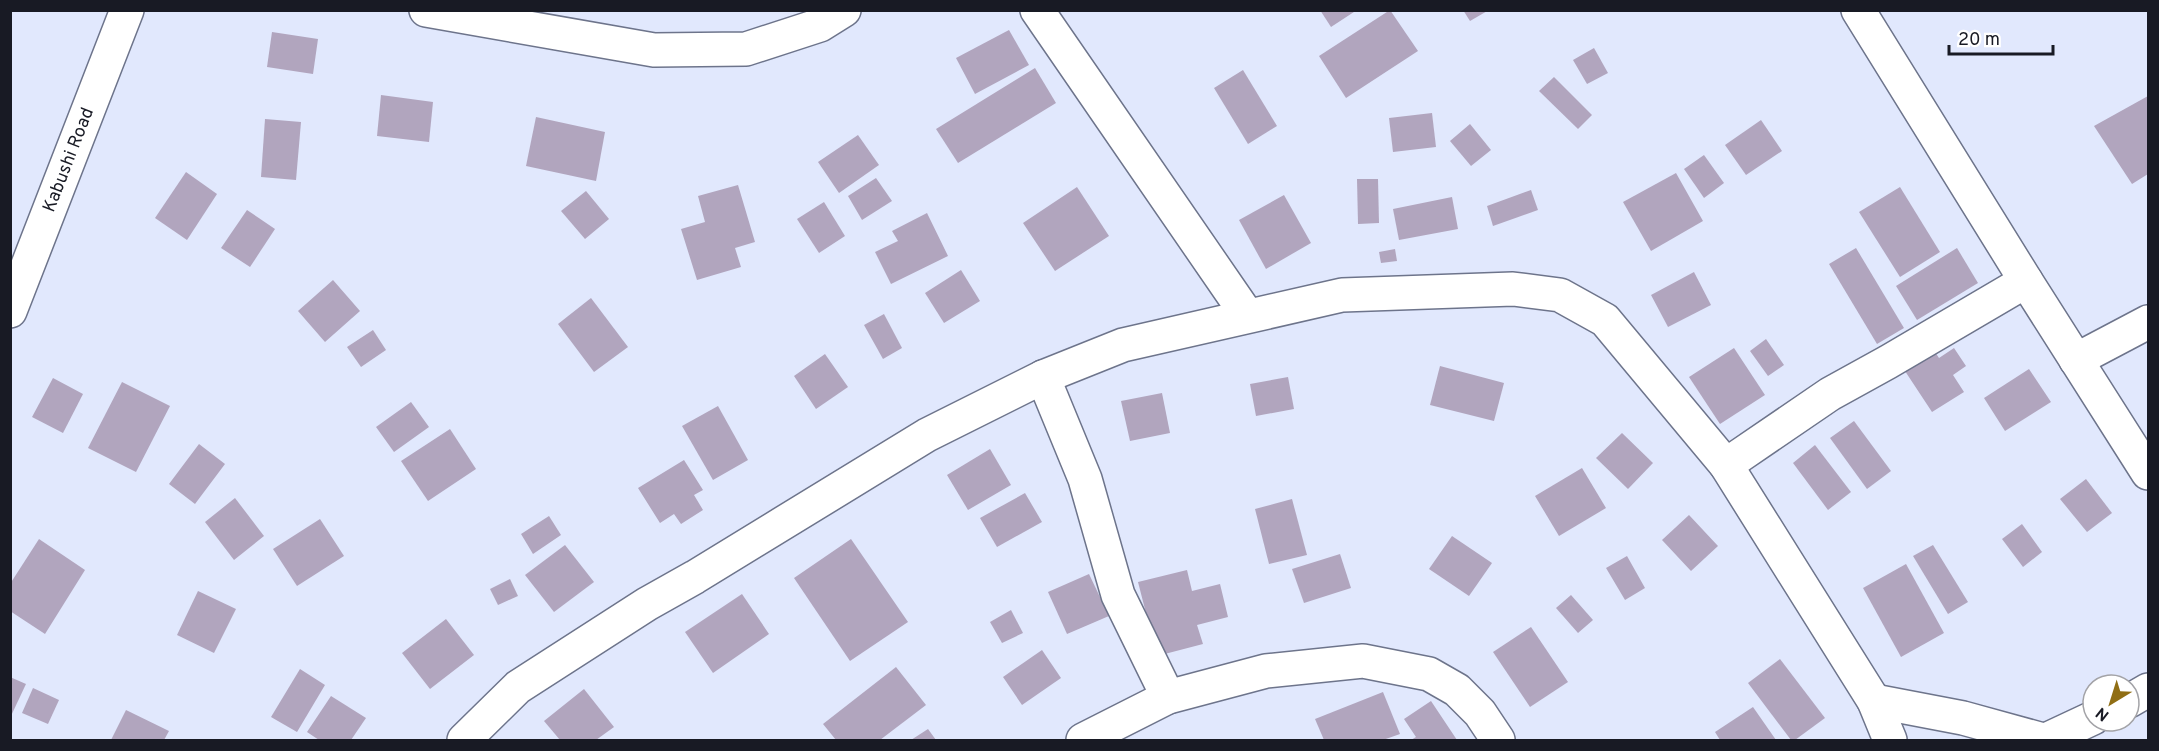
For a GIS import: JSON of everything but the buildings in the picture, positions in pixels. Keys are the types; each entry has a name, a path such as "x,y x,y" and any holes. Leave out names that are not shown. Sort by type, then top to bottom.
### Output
{"street":[{"name":"Kabushi Road","path":"10,311 128,10"},
{"path":"426,10 654,50 746,49 820,25 844,10"},
{"path":"1037,10 1247,315"},
{"path":"1858,10 2148,473"},
{"path":"1726,465 1830,394 2026,280"},
{"path":"464,741 518,687 647,604 927,435 1043,377 1123,345 1342,295 1513,289 1560,296 1605,320 1726,465 1874,701 1890,741"},
{"path":"2076,360 2148,322"},
{"path":"1043,377 1085,479 1118,595 1168,697"},
{"path":"1083,741 1168,697 1266,671 1364,660 1429,674 1457,690 1480,712 1498,741"},
{"path":"1874,701 1963,718 2044,741 2081,724"}]}
